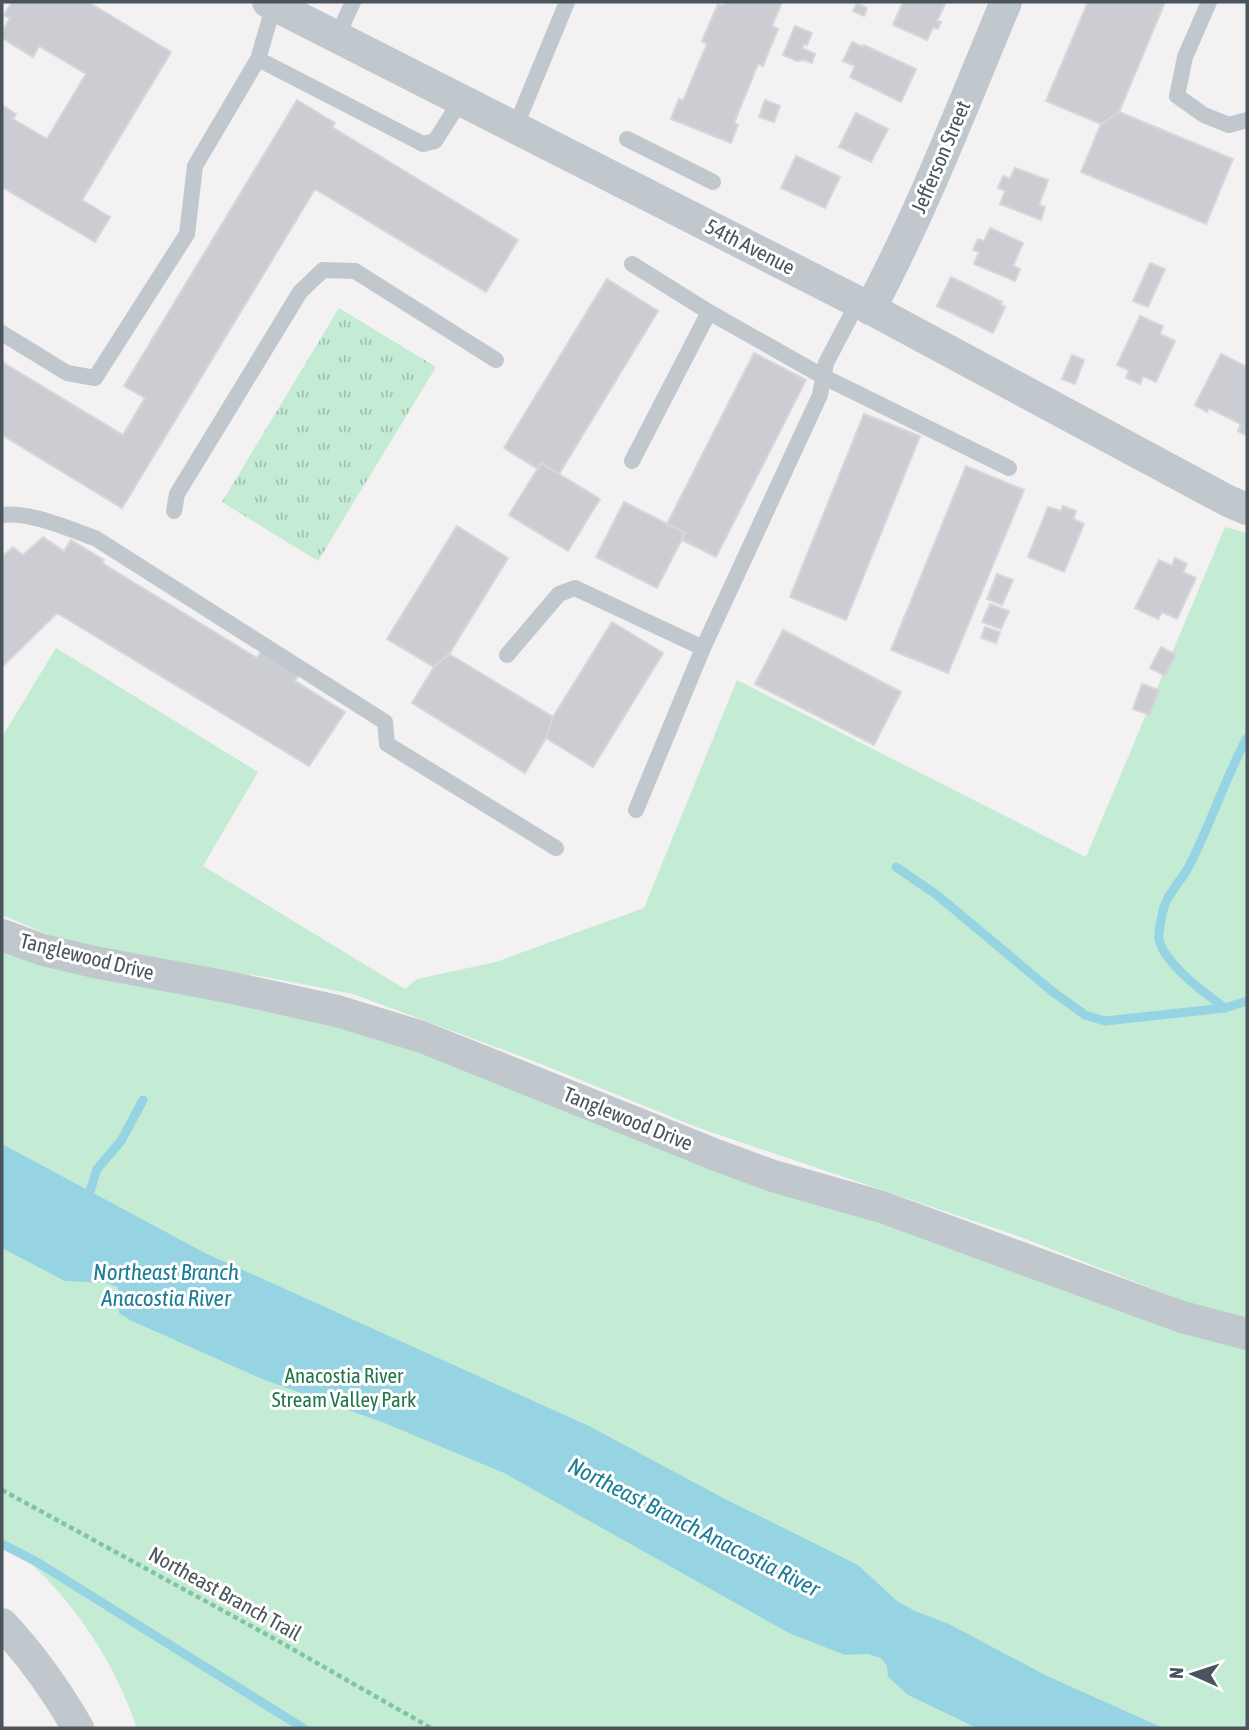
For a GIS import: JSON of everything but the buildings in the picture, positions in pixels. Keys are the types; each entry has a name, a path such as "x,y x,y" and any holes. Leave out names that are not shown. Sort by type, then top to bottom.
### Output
{"street":[{"name":"Jefferson Street","path":"864,305 896,261 947,148 1006,2"},
{"name":"54th Avenue","path":"271,3 864,305 1238,505"},
{"name":"Tanglewood Drive","path":"2,935 43,950 94,962 337,1011 422,1037 773,1176 882,1207 1182,1317 1247,1334"},
{"path":"2,1624 22,1645 52,1685 78,1728"}],"lane":[{"path":"337,37 353,2"},
{"path":"515,128 567,2"},
{"path":"1209,2 1185,57 1177,96 1205,115 1229,125 1247,120"},
{"path":"2,333 67,373 95,378 187,234 195,166 258,58 271,3"},
{"path":"258,58 423,144 435,141 461,100"},
{"path":"627,139 713,182"},
{"path":"632,264 709,312 824,377 1009,468"},
{"path":"174,511 177,494 300,292 323,270 355,271 496,360"},
{"path":"636,810 703,648 820,394 826,363 864,305"},
{"path":"632,461 709,312"},
{"path":"2,515 10,514 44,521 95,538 385,722 387,744 556,848"},
{"path":"507,655 559,594 575,588 703,648"}],"path":[{"name":"Northeast Branch Trail","path":"2,1490 431,1728"}],"green space":[{"path":"339,308 436,367 318,561 222,502"},
{"path":"1225,527 1247,533 1247,1318 1207,1310 1018,1236 699,1128 531,1060 353,994 260,976 126,957 64,941 2,915 2,737 56,648 258,772 203,866 405,989 417,979 496,962 644,908 737,680 1086,857"},
{"name":"Anacostia River Stream Valley Park","path":"2,943 263,1006 395,1042 736,1172 1198,1335 1247,1349 1247,1728 137,1728 115,1675 84,1624 46,1578 2,1541"}],"water":[{"name":"Northeast Branch Anacostia River","path":"2,1144 205,1253 589,1426 725,1499 858,1565 897,1601 915,1611 949,1624 1045,1675 1163,1728 977,1728 908,1695 888,1677 887,1666 881,1658 868,1654 845,1655 789,1633 504,1473 382,1422 262,1379 130,1320 119,1313 118,1287 106,1283 65,1281 2,1248"}],"waterway":[{"path":"1225,1008 1177,968 1162,949 1159,931 1166,902 1195,854 1247,738"},
{"path":"896,867 937,895 1053,992 1085,1015 1105,1021 1225,1008 1247,1001"},
{"path":"87,1201 97,1169 121,1141 143,1100"},
{"path":"2,1544 37,1562 303,1728"}]}
